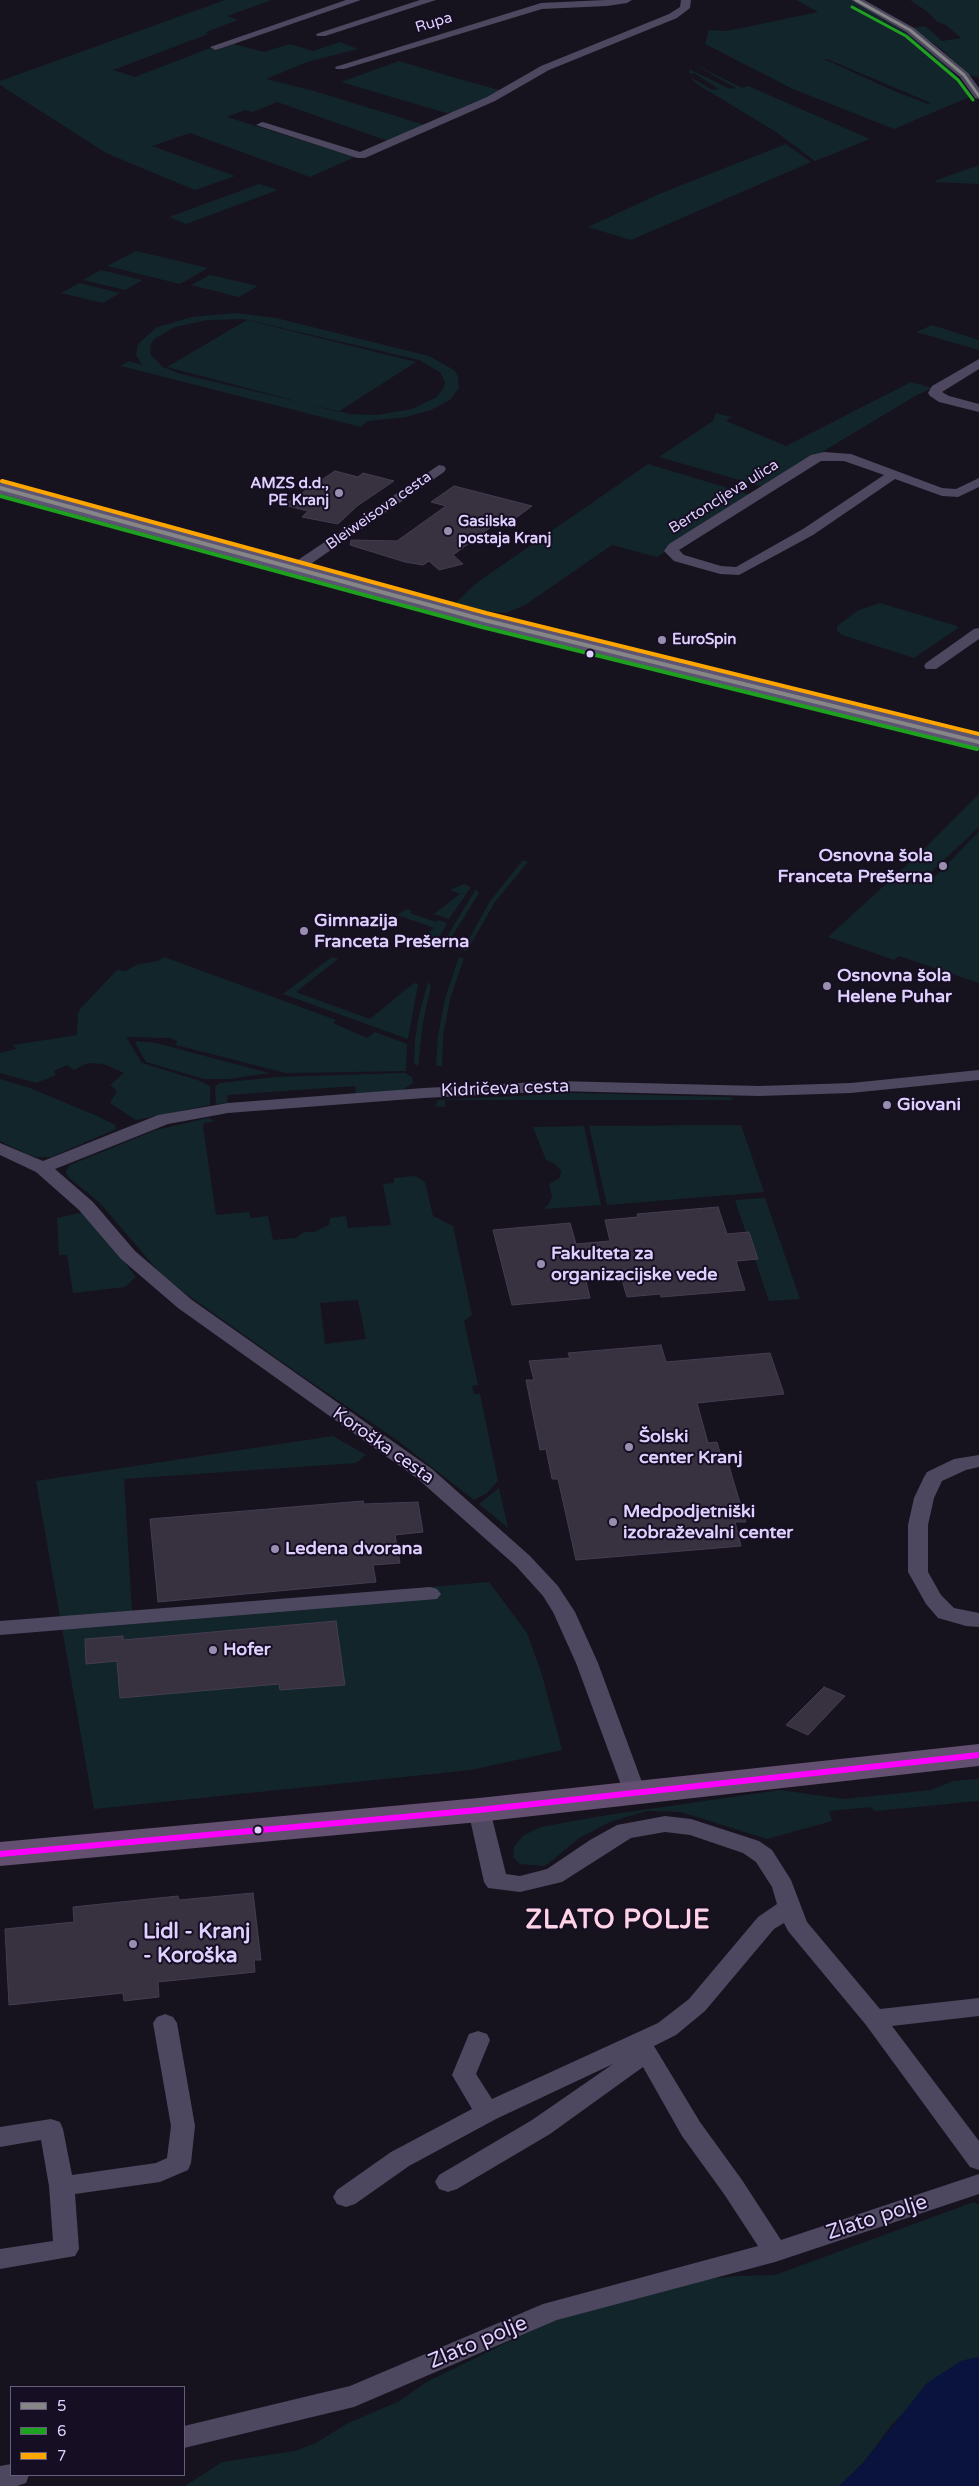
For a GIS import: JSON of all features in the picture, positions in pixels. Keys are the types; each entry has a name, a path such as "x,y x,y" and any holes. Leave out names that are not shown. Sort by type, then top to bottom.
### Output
{"main road":[{"name":"Bleiweisova cesta","path":"0,488 294,570 571,642 979,742"},
{"path":"0,1854 479,1810 979,1755"}],"street":[{"path":"215,47 356,0"},
{"name":"Rupa","path":"321,34 431,0"},
{"name":"Rupa","path":"340,67 541,6 607,3 627,0"},
{"path":"262,125 361,156 491,99 545,68 673,16 685,8 686,0"},
{"path":"858,0 910,30 964,75 979,96"},
{"path":"979,363 936,389 935,392 944,399 979,408"},
{"name":"Bertoncljeva ulica","path":"894,474 808,532 739,571 720,570 679,558 671,552 674,547 816,458 839,455 894,474 950,494 964,491 979,482"},
{"name":"Bleiweisova cesta","path":"294,570 439,470"},
{"path":"931,666 979,632"},
{"name":"Kidričeva cesta","path":"42,1168 164,1119 228,1108 424,1093 548,1087 759,1091 851,1088 979,1075"},
{"path":"0,1148 42,1168"},
{"name":"Koroška cesta","path":"42,1168 86,1206 128,1255 185,1304 425,1474 523,1561 551,1592 564,1612 587,1663 635,1793"},
{"path":"979,1461 961,1464 934,1477 924,1498 918,1535 918,1572 933,1599 946,1613 966,1619 979,1620"},
{"path":"0,1628 430,1594"},
{"path":"479,1810 496,1882 520,1884 554,1876 598,1846 625,1831 665,1824 690,1828 751,1846 764,1856 783,1886 796,1925 874,2018 979,2160"},
{"path":"448,2182 541,2127 618,2074 641,2048 667,2030 697,2005 766,1923 790,1907"},
{"path":"874,2018 979,2007"},
{"path":"62,2186 160,2172 179,2163 183,2126 165,2023"},
{"path":"478,2040 464,2075 487,2112"},
{"path":"346,2198 400,2159 487,2112 585,2066 641,2048"},
{"path":"641,2048 692,2129 733,2187 775,2252"},
{"path":"0,2137 51,2129 62,2186 66,2249 0,2259"},
{"name":"Zlato polje","path":"185,2437 354,2396 552,2311 775,2252 979,2184"}],"shaded area":[{"path":"225,0 272,0 227,16 238,20 206,32 208,34 113,70 135,77 210,48 217,50 234,44 264,52 290,44 313,51 340,42 358,49 307,62 266,79 314,91 428,126 391,142 277,102 253,112 245,110 227,117 355,157 310,177 190,133 152,146 235,176 195,190 106,153 0,85 0,81"},
{"path":"796,0 849,0 875,12 942,60 972,96 894,129 793,89 705,44 709,30 727,31 818,12","holes":["824,59 931,103 928,104 894,91"]},
{"path":"910,0 979,0 979,77 969,75 941,49 913,28 925,26 942,41 961,38"},
{"path":"399,61 503,91 453,115 341,82"},
{"path":"692,63 742,88 748,86 870,139 815,161 776,132 697,84 689,76 712,90 719,89 694,73 690,74 689,69 730,89 736,88"},
{"path":"786,144 811,162 631,240 588,227 659,194"},
{"path":"979,165 979,184 934,182 937,180"},
{"path":"259,184 278,190 186,224 169,217"},
{"path":"136,251 208,268 180,284 107,266"},
{"path":"101,270 143,280 125,290 83,280"},
{"path":"210,275 258,286 239,297 191,285"},
{"path":"79,283 120,293 103,303 61,293"},
{"path":"235,313 276,318 429,356 454,370 458,376 459,388 450,400 431,410 406,417 368,421 361,427 121,366 129,361 142,365 136,355 138,344 157,327 192,317","holes":["244,319 419,360 440,372 445,382 437,397 412,409 376,415 350,414 181,374 163,367 150,354 151,344 154,339 175,327 208,320"]},
{"path":"247,320 416,362 338,412 167,367"},
{"path":"932,325 979,340 979,350 916,332"},
{"path":"911,382 932,388 915,396 764,487 659,457 713,421 716,413 731,417 726,421 786,446"},
{"path":"648,464 751,495 657,557 612,545 525,605 506,613 483,611 455,604 475,584"},
{"path":"880,603 957,626 958,628 914,658 842,635 837,631 837,626 859,610"},
{"name":"Osnovna šola Franceta Prešerna","path":"979,794 979,827 929,874 936,876 979,831 979,983 899,956 894,960 828,937 921,852"},
{"path":"523,860 528,862 495,902 467,951 463,950 490,901"},
{"path":"464,884 471,887 449,919 434,914 460,894 450,890"},
{"path":"476,889 479,893 448,943 443,943"},
{"path":"407,909 412,911 410,913 436,922 438,920 447,923 438,939 426,935 434,928 397,915"},
{"path":"164,957 336,1020 333,1023 367,1038 375,1032 407,1044 406,1071 286,1073 176,1045 177,1041 170,1038 126,1037 142,1063 200,1081 210,1086 210,1105 136,1120 110,1103 117,1091 110,1085 124,1073 104,1064 88,1063 74,1070 67,1065 54,1071 56,1075 36,1083 0,1073 0,1053 16,1049 13,1045 77,1035 78,1013 81,1008 117,970 125,971 139,964 158,961"},
{"path":"332,957 338,959 296,992 370,1019 414,983 418,984 408,1039 283,994"},
{"path":"459,957 464,958 450,999 443,1036 442,1066 436,1066 438,1036 445,999"},
{"path":"428,982 431,986 423,1022 418,1066 414,1063 415,1040 419,1015"},
{"path":"137,1041 156,1043 269,1073 229,1079 204,1079 146,1062 135,1043"},
{"path":"405,1073 412,1077 413,1083 402,1090 356,1094 355,1086 227,1095 228,1103 216,1104 215,1087 220,1083 277,1077"},
{"path":"0,1079 30,1088 97,1116 115,1125 116,1129 51,1157 37,1157 27,1154 0,1141"},
{"path":"573,1093 728,1097 733,1100 445,1100 445,1107 435,1106 438,1100"},
{"path":"208,1118 215,1121 204,1123 203,1127 216,1215 249,1212 251,1218 268,1216 273,1240 296,1238 304,1232 314,1232 329,1225 330,1218 346,1216 348,1228 391,1225 383,1184 394,1183 394,1178 415,1176 425,1182 433,1216 453,1226 472,1315 464,1321 478,1385 472,1386 474,1394 480,1394 498,1481 487,1493 474,1500 397,1440 302,1376 185,1293 160,1273 99,1202 68,1177 66,1171 70,1165 156,1130","holes":["358,1300 366,1339 325,1344 320,1303"]},
{"path":"741,1125 764,1192 607,1205 589,1126"},
{"path":"584,1126 601,1205 543,1209 549,1204 552,1197 549,1184 560,1178 561,1171 555,1164 546,1160 533,1127"},
{"path":"765,1198 800,1299 769,1301 735,1200"},
{"path":"85,1212 136,1277 125,1287 73,1293 67,1255 59,1255 57,1218"},
{"path":"333,1436 366,1455 356,1463 124,1479 132,1612 489,1582 527,1633 542,1675 562,1750 471,1770 94,1809 36,1481"},
{"path":"499,1488 508,1528 479,1504"},
{"path":"979,1779 979,1801 875,1811 870,1807 829,1811 832,1821 767,1839 681,1812 646,1811 610,1822 579,1838 545,1866 520,1864 513,1857 514,1847 524,1835 541,1827 601,1816 780,1790 844,1799 931,1790 953,1781"},
{"path":"974,2202 979,2205 979,2357 961,2361 893,2423 863,2463 839,2486 185,2486 222,2462 295,2451 316,2443 348,2423 398,2402 425,2383 557,2320 677,2282 736,2276 775,2275"},
{"path":"979,2357 979,2486 839,2486 863,2463 927,2383 961,2361"}],"building":[{"name":"AMZS d.d., PE Kranj","path":"335,471 358,477 363,473 394,481 357,506 338,524 302,517 308,511 284,505"},
{"name":"Gasilska postaja Kranj","path":"454,486 532,506 509,523 499,521 453,555 463,564 439,570 429,561 423,565 405,562 350,545 351,540 397,541 446,506 431,502"},
{"path":"718,1207 727,1234 749,1232 758,1259 736,1261 745,1290 661,1297 660,1294 627,1297 620,1273 585,1277 590,1298 512,1305 493,1230 570,1223 576,1244 610,1241 605,1220 638,1217 637,1214"},
{"name":"Šolski center Kranj","path":"661,1345 666,1362 770,1353 784,1394 697,1403 708,1443 717,1442 723,1463 728,1462 746,1522 735,1522 741,1546 576,1560 558,1479 552,1479 546,1449 540,1450 526,1380 534,1380 529,1361 570,1358 568,1353"},
{"name":"Ledena dvorana","path":"363,1501 364,1504 418,1502 423,1532 395,1535 400,1563 373,1565 376,1582 158,1602 150,1519"},
{"name":"Hofer","path":"336,1621 345,1685 280,1690 279,1684 120,1698 117,1661 86,1664 85,1639 123,1636 123,1640"},
{"path":"824,1687 845,1696 808,1735 786,1725"},
{"name":"Lidl - Kranj - Koroška","path":"253,1893 261,1960 254,1960 255,1972 158,1982 159,1997 124,2001 123,1993 9,2005 5,1929 74,1922 73,1907 178,1896 179,1900"}],"transit line":[{"name":"5","path":"856,0 910,30 964,75 979,96"},
{"name":"6","path":"852,7 906,36 958,80 973,100"},
{"name":"7","path":"2,481 486,613 979,734"},
{"name":"5","path":"0,488 484,620 979,742"},
{"name":"6","path":"0,496 482,627 977,749"},
{"path":"0,1854 479,1810 979,1755"}],"place":[{"name":"AMZS d.d., PE Kranj","path":"339,493"},
{"name":"Gasilska postaja Kranj","path":"448,531"},
{"name":"EuroSpin","path":"662,640"},
{"name":"Osnovna šola Franceta Prešerna","path":"943,866"},
{"name":"Gimnazija Franceta Prešerna","path":"304,931"},
{"name":"Osnovna šola Helene Puhar","path":"827,986"},
{"name":"Giovani","path":"887,1105"},
{"name":"Fakulteta za organizacijske vede","path":"541,1264"},
{"name":"Šolski center Kranj","path":"629,1447"},
{"name":"Medpodjetniški izobraževalni center","path":"613,1522"},
{"name":"Ledena dvorana","path":"275,1549"},
{"name":"Hofer","path":"213,1650"},
{"name":"Lidl - Kranj - Koroška","path":"133,1944"}],"district":[{"name":"ZLATO POLJE","path":"618,1921"}]}
